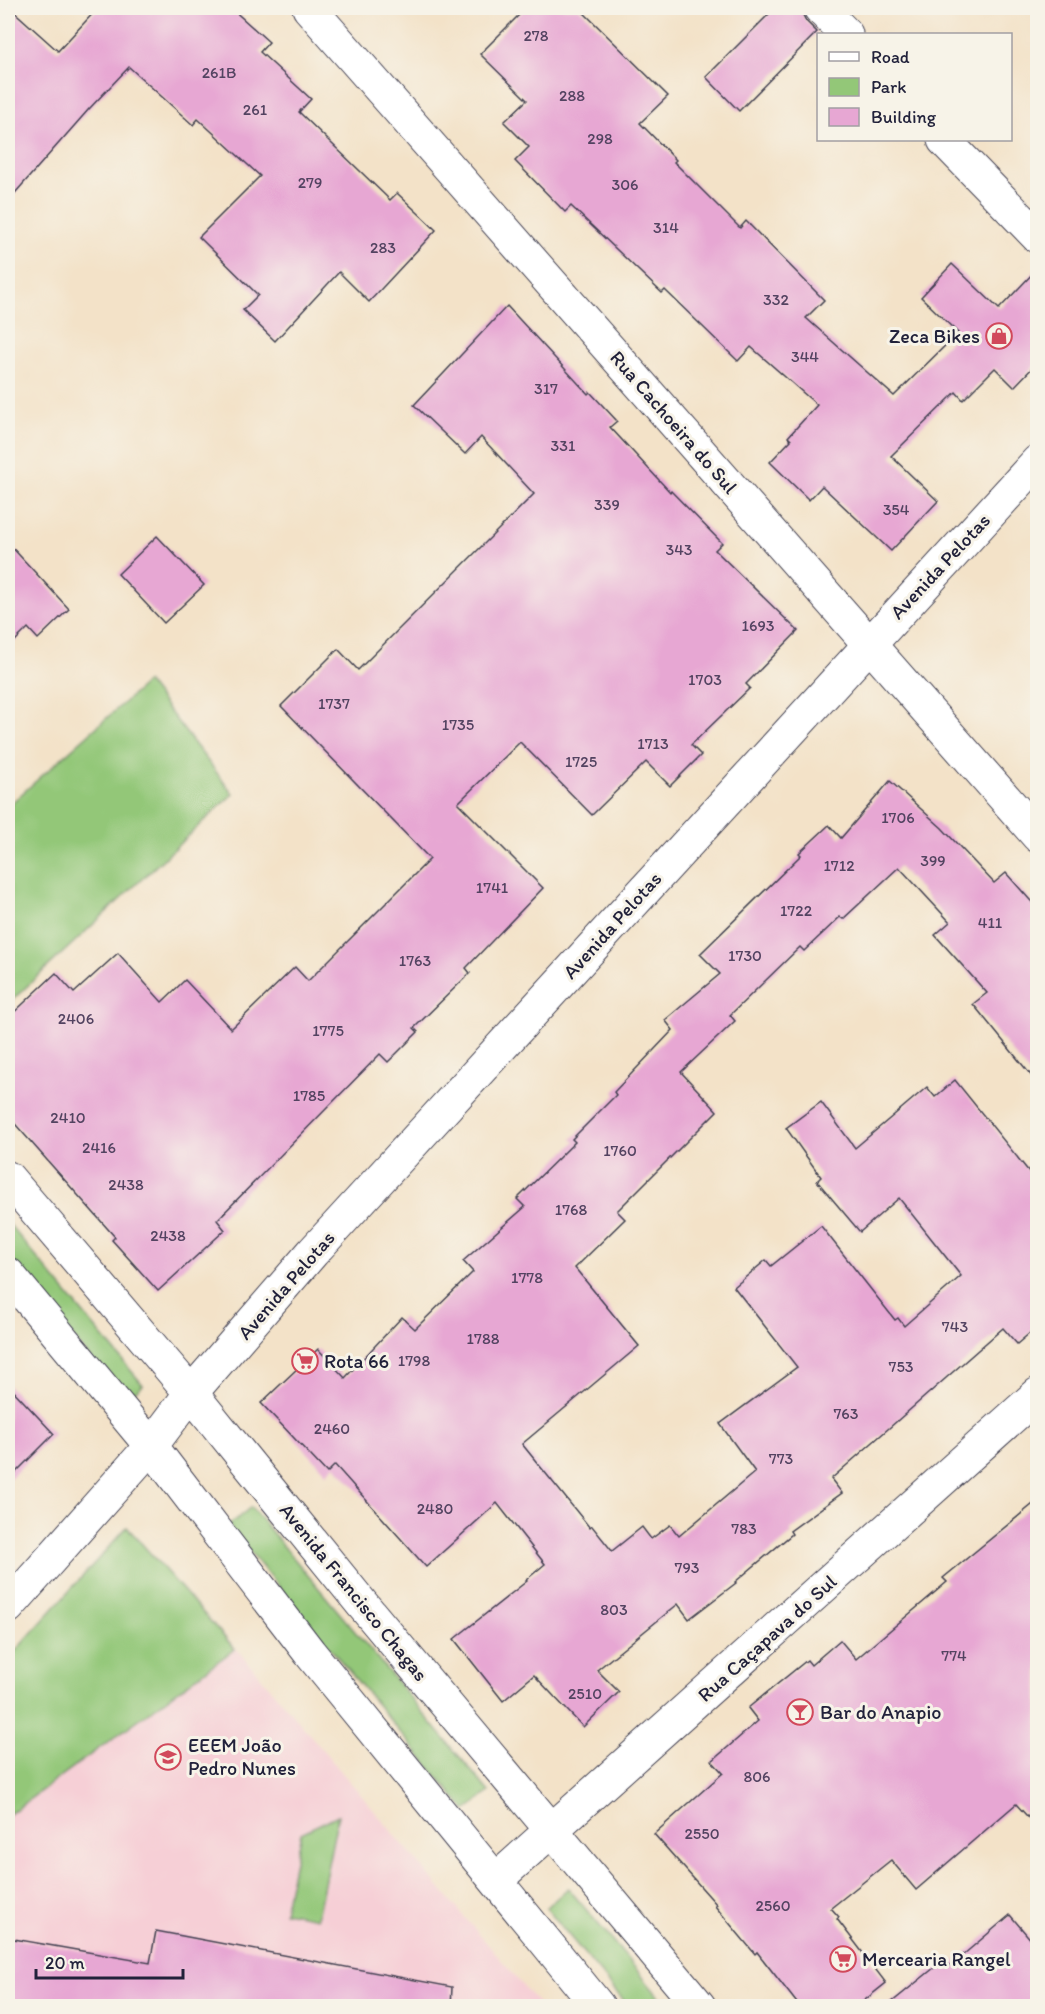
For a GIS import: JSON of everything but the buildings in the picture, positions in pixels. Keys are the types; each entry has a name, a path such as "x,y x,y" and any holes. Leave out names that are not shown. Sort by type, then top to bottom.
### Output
{"street":[{"name":"Rua Cachoeira do Sul","path":"309,8 1038,836"},
{"path":"820,8 845,33"},
{"path":"945,141 1038,237"},
{"name":"Avenida Pelotas","path":"8,1608 151,1446 191,1393 313,1252 1038,461"},
{"name":"Avenida Francisco Chagas","path":"8,1178 191,1393 362,1604 699,2007"},
{"path":"8,1274 151,1446 310,1653 598,2007"},
{"name":"Rua Caçapava do Sul","path":"496,1880 1038,1394"}],"shaded area":[{"name":"EEEM João Pedro Nunes","path":"127,1527 249,1663 540,2006 8,2006 8,1659"}],"green space":[{"path":"147,682 233,794 8,1004 8,806"},
{"path":"8,1223 143,1385 125,1400 8,1259"},
{"path":"251,1507 489,1792 466,1811 228,1526"},
{"path":"127,1527 235,1649 8,1815 8,1659"},
{"path":"338,1815 317,1918 284,1912 301,1833"},
{"path":"568,1888 667,2006 628,2006 546,1908"}],"place":[{"name":"Zeca Bikes","path":"999,336"},
{"name":"Rota 66","path":"305,1361"},
{"name":"Bar do Anapio","path":"800,1712"},
{"name":"EEEM João Pedro Nunes","path":"168,1757"},
{"name":"Mercearia Rangel","path":"843,1959"}]}
